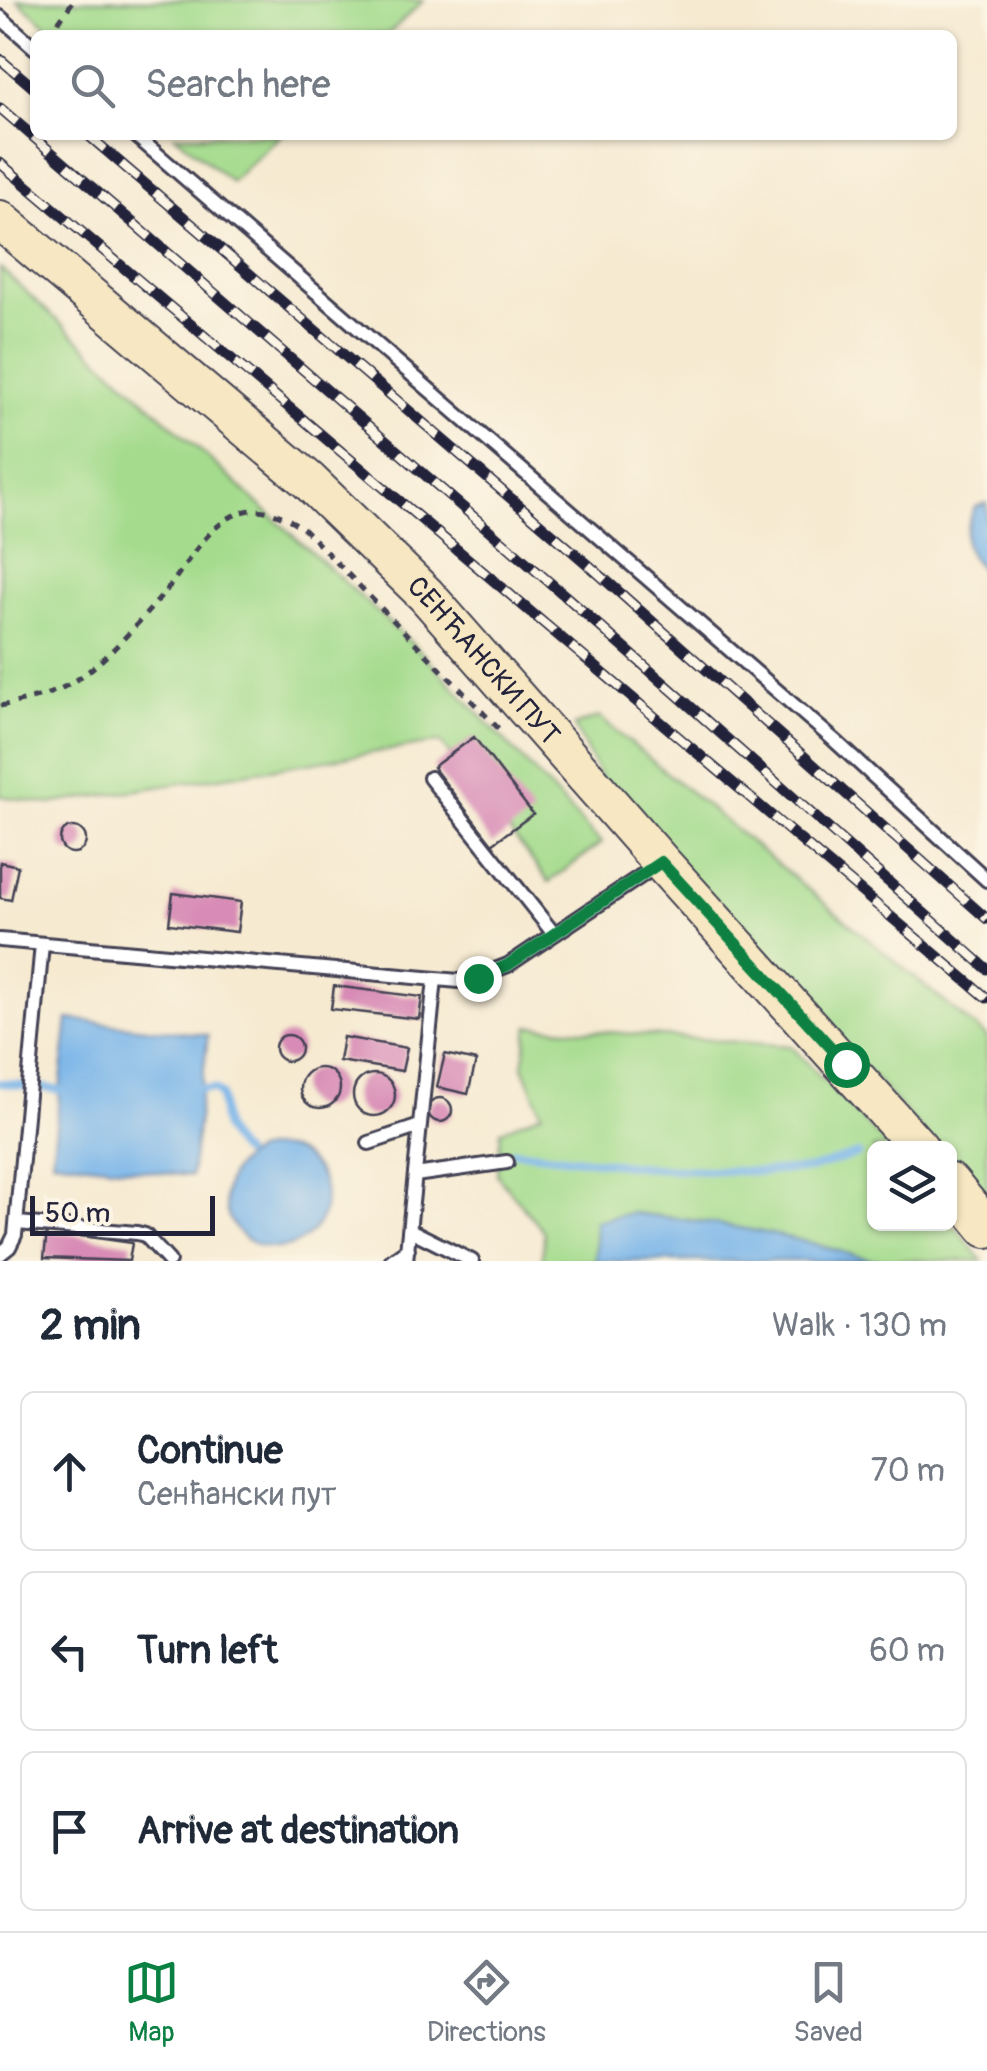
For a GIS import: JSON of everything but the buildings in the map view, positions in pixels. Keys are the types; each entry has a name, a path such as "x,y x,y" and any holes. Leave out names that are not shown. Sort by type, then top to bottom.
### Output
{"main road":[{"name":"СЕНЋАНСКИ ПУТ","path":"0,220 306,478 426,595 913,1141"},
{"path":"957,1192 987,1228"}],"lane":[{"path":"0,17 30,44"},
{"path":"141,140 819,728 987,880"},
{"path":"430,778 554,934"},
{"path":"0,940 459,980 493,972 661,862"},
{"path":"0,1254 13,1242 16,1223 42,944"},
{"path":"390,1261 407,1255 436,979"},
{"path":"369,1142 420,1126"},
{"path":"415,1175 507,1162"},
{"path":"16,1223 137,1233 145,1235 169,1261"},
{"path":"410,1230 472,1261"}],"path":[{"path":"52,30 74,0"},
{"path":"0,706 53,694 78,679 110,652 163,595 221,524 246,511 260,510 278,514 303,528 503,733"}],"green space":[{"path":"17,0 424,0 392,30 52,30"},
{"path":"181,140 276,140 231,182"},
{"path":"0,268 421,652 601,843 549,882 440,742 49,804 0,796"},
{"path":"599,717 987,1037 987,1205 957,1169 957,1141 932,1141 603,782 574,726"},
{"path":"529,1026 791,1046 882,1141 867,1141 867,1231 957,1229 983,1261 862,1259 812,1243 698,1221 631,1213 596,1222 596,1261 542,1261 544,1232 497,1175 501,1130 542,1113 523,1066"}],"water":[{"path":"987,503 987,574 968,551 966,537 975,507"},
{"path":"68,1019 208,1035 191,1176 52,1160"},
{"path":"275,1148 294,1152 310,1163 321,1179 325,1198 321,1217 310,1233 294,1244 275,1248 256,1244 240,1233 229,1217 225,1198 229,1179 240,1163 256,1152"},
{"path":"631,1213 767,1233 880,1261 596,1261 595,1221"}],"waterway":[{"path":"0,1083 60,1090"},
{"path":"201,1089 214,1089 221,1095 224,1127 243,1154"},
{"path":"514,1151 654,1168 762,1172 810,1169 858,1154"}],"railway":[{"path":"0,59 30,85"},
{"path":"0,108 30,134"},
{"path":"37,140 570,600 987,969"},
{"path":"94,140 592,568 987,919"},
{"path":"0,163 987,998"}],"route":[{"path":"478,978 508,965 661,862 846,1064"}]}
